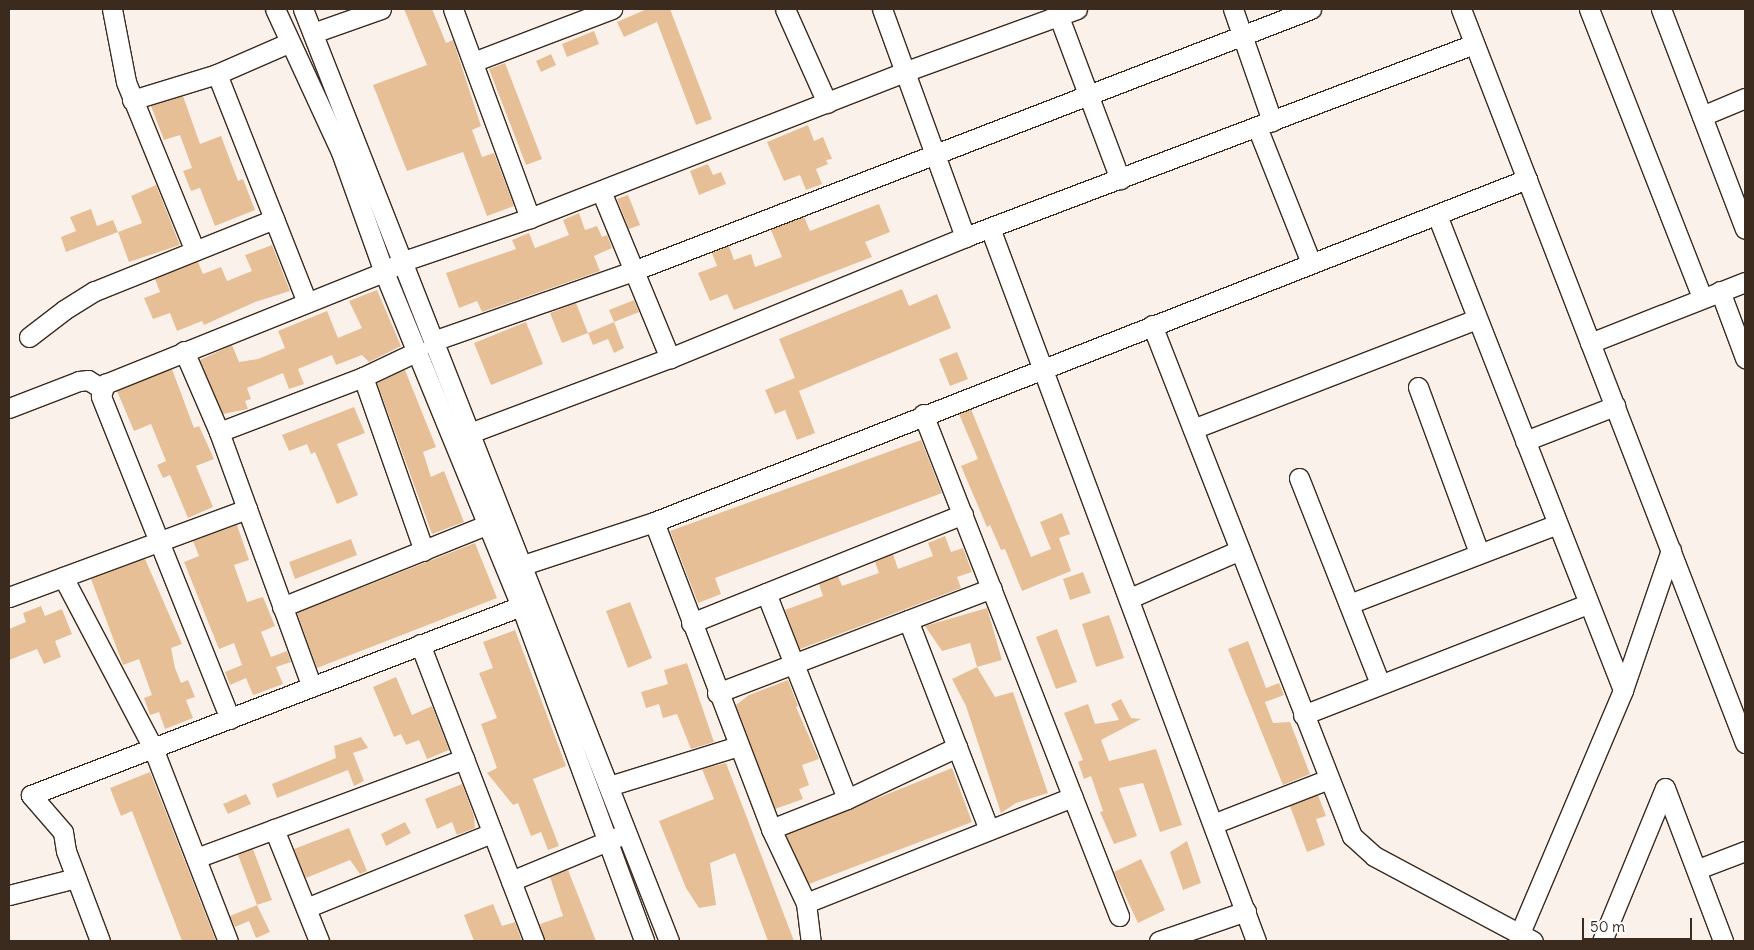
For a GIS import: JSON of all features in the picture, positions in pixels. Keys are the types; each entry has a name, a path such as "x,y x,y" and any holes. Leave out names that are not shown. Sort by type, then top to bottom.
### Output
{"street":[{"path":"112,9 126,82 132,100 194,249"},
{"path":"275,9 288,43 341,152 393,267 425,346 488,524 521,606 606,842 644,941"},
{"path":"303,9 313,33 393,267"},
{"path":"313,33 381,9"},
{"path":"453,9 530,218"},
{"path":"474,62 612,9"},
{"path":"786,9 827,103"},
{"path":"882,9 965,237"},
{"path":"101,388 184,351 393,267 530,218 1058,12 1077,9"},
{"path":"1233,9 1242,36 1264,124 1311,264"},
{"path":"219,432 363,376 425,346 633,271 1310,9"},
{"path":"1461,9 1745,743"},
{"path":"1589,9 1702,298"},
{"path":"1661,9 1702,116 1737,185 1745,229"},
{"path":"1058,12 1087,96 1120,179"},
{"path":"132,100 217,74 288,43"},
{"path":"470,433 670,358 965,237 1474,44"},
{"path":"217,74 308,302"},
{"path":"1702,116 1745,98"},
{"path":"523,565 654,522 923,414 1527,179"},
{"path":"600,191 670,358"},
{"path":"1437,215 1587,604 1623,690"},
{"path":"29,337 64,310 95,292 194,249 274,219"},
{"path":"990,228 1041,369 1130,598 1256,941"},
{"path":"1590,343 1745,282"},
{"path":"1720,291 1745,358"},
{"path":"1193,429 1476,318"},
{"path":"1152,325 1303,715 1352,836 1374,856 1526,937 1623,690 1671,550"},
{"path":"425,346 470,433 610,786 669,941"},
{"path":"184,351 219,432 312,687"},
{"path":"363,376 424,551"},
{"path":"9,408 79,381 88,380 101,388"},
{"path":"1418,387 1479,553"},
{"path":"101,388 101,396 161,541 230,718"},
{"path":"1525,441 1615,406"},
{"path":"923,414 1119,916"},
{"path":"1299,478 1380,684"},
{"path":"9,597 247,509"},
{"path":"692,623 963,514"},
{"path":"654,522 717,692 771,829 806,903 810,941"},
{"path":"282,607 488,524"},
{"path":"1349,604 1557,524"},
{"path":"1130,598 1240,550"},
{"path":"62,577 153,748 228,941"},
{"path":"717,692 992,588"},
{"path":"766,593 847,799"},
{"path":"1303,715 1587,604"},
{"path":"100,941 76,878 63,832 31,795 521,606"},
{"path":"908,620 989,830"},
{"path":"420,644 534,941"},
{"path":"610,786 738,746"},
{"path":"771,829 847,799 957,747"},
{"path":"196,858 464,759"},
{"path":"1213,824 1329,779"},
{"path":"1602,941 1665,788 1698,869 1723,941"},
{"path":"806,903 1073,798"},
{"path":"274,829 319,941"},
{"path":"306,908 492,833"},
{"path":"511,881 628,833"},
{"path":"1698,869 1745,851"},
{"path":"9,895 76,878"},
{"path":"1159,941 1246,911"}],"building":[{"path":"404,9 432,9 446,43 453,40 481,126 472,130 482,157 494,153 514,206 487,216 463,152 407,171 373,85 427,65"},
{"path":"647,9 670,9 712,119 696,125 657,22 624,37 617,22"},
{"path":"594,31 599,44 567,57 562,44"},
{"path":"551,54 556,65 541,72 536,61"},
{"path":"505,63 542,159 526,165 489,69"},
{"path":"183,96 200,144 221,136 238,181 243,179 255,210 215,226 200,188 191,191 183,171 192,168 180,135 164,140 151,106"},
{"path":"808,125 814,141 823,137 832,159 826,160 828,164 816,169 822,184 806,190 800,175 784,181 767,142"},
{"path":"708,164 713,175 721,172 726,184 699,195 690,171"},
{"path":"156,185 180,245 129,262 118,232 142,223 131,196"},
{"path":"628,195 640,225 629,229 617,199"},
{"path":"879,204 890,232 865,242 872,257 734,310 727,294 710,301 698,273 717,266 712,253 729,246 734,260 751,254 755,267 782,257 771,230 804,217 810,231"},
{"path":"91,209 97,226 113,220 118,232 66,252 61,237 76,231 70,217"},
{"path":"579,213 585,230 597,226 602,237 607,235 612,248 594,256 600,271 482,312 477,301 459,308 446,273 516,249 512,240 529,233 535,248 569,235 563,220"},
{"path":"272,245 290,291 255,302 204,325 202,321 177,331 170,313 153,319 144,298 160,292 155,279 198,262 203,274 221,267 227,281 252,271 245,255"},
{"path":"902,289 909,306 937,294 951,328 799,391 815,433 797,440 785,410 775,414 765,390 795,378 779,339"},
{"path":"377,290 401,346 369,362 362,355 336,365 332,355 298,369 304,384 289,389 283,373 247,388 251,399 245,401 248,409 223,414 200,360 232,345 239,362 258,359 285,348 278,331 327,311 338,338 362,328 349,301"},
{"path":"634,300 639,312 614,322 609,310"},
{"path":"576,303 588,333 562,343 550,313"},
{"path":"526,322 543,364 491,385 474,343"},
{"path":"614,322 624,348 614,353 608,339 593,345 588,333"},
{"path":"957,352 968,379 950,386 939,359"},
{"path":"172,369 194,428 199,426 214,459 196,466 213,507 188,518 170,475 163,478 157,465 166,461 151,424 134,431 117,391"},
{"path":"405,370 436,447 423,452 431,477 444,471 464,522 432,534 377,383"},
{"path":"354,407 365,433 337,444 358,495 337,504 315,452 311,454 307,444 289,451 282,435"},
{"path":"971,409 1031,557 1051,549 1040,522 1062,513 1070,534 1059,538 1071,571 1022,591 1005,549 1001,550 990,525 987,527 961,466 978,459 959,414"},
{"path":"921,440 942,493 715,578 721,594 698,603 670,531"},
{"path":"237,525 249,560 234,565 247,602 263,597 275,626 261,632 271,657 287,651 291,662 276,667 283,684 253,695 246,678 230,685 225,672 242,665 234,643 219,649 184,562 199,556 193,541"},
{"path":"945,536 951,552 963,548 972,572 957,577 961,588 800,649 785,610 823,596 819,584 838,576 842,586 879,573 875,562 893,554 898,569 933,556 928,543"},
{"path":"351,539 357,555 295,579 289,562"},
{"path":"475,543 497,598 317,668 297,613"},
{"path":"145,559 182,644 171,648 175,668 181,683 188,680 195,697 186,700 193,718 165,729 159,712 150,715 144,698 152,695 139,659 123,665 91,579"},
{"path":"1083,572 1091,593 1070,600 1063,579"},
{"path":"630,602 652,658 628,668 606,611"},
{"path":"41,606 45,616 62,609 72,634 55,641 61,657 44,664 37,649 9,660 9,629 26,622 23,613"},
{"path":"987,608 1002,660 977,667 970,643 942,651 925,626"},
{"path":"1109,615 1124,658 1096,667 1082,624"},
{"path":"1057,629 1077,682 1056,689 1036,637"},
{"path":"515,630 566,766 533,779 559,846 548,850 541,832 531,836 518,803 513,805 487,773 497,768 481,724 497,718 479,673 493,668 483,642"},
{"path":"1248,641 1266,688 1279,683 1284,695 1265,702 1273,723 1290,722 1310,774 1283,785 1228,649"},
{"path":"687,663 714,742 691,749 677,714 663,718 659,704 646,708 641,692 668,684 664,670"},
{"path":"977,667 995,697 1013,692 1048,793 1016,803 1001,813 966,706 952,679"},
{"path":"396,677 412,715 432,706 449,750 427,759 419,740 406,745 401,734 394,737 373,687"},
{"path":"788,680 798,706 796,707 819,759 802,765 809,785 799,789 803,799 775,809 736,705 749,695"},
{"path":"1121,699 1131,718 1141,719 1101,740 1109,761 1156,749 1182,825 1160,832 1143,783 1119,788 1137,836 1114,844 1100,812 1103,811 1091,776 1084,779 1078,762 1083,760 1064,713 1088,704 1095,724 1119,720 1111,704"},
{"path":"361,737 368,748 353,753 364,781 354,786 348,770 277,798 272,784 336,758 334,746"},
{"path":"726,763 794,941 768,941 735,853 710,863 716,905 699,908 686,888 659,821 714,799 702,769"},
{"path":"952,768 972,822 809,884 786,835"},
{"path":"150,772 216,941 182,941 132,811 121,816 110,788"},
{"path":"462,784 474,816 475,828 457,835 452,822 437,829 425,799"},
{"path":"246,794 251,804 228,814 223,804"},
{"path":"1318,795 1326,816 1316,819 1325,845 1307,852 1290,806"},
{"path":"405,822 411,833 386,846 381,834"},
{"path":"349,828 367,871 360,874 350,860 306,878 294,849"},
{"path":"1187,841 1201,883 1183,890 1170,852"},
{"path":"253,849 272,900 257,905 238,855"},
{"path":"1141,859 1165,910 1138,923 1114,872"},
{"path":"568,870 596,941 545,941 540,924 563,916 550,877"},
{"path":"493,904 502,926 515,922 522,941 474,941 464,915"},
{"path":"257,905 270,932 256,938 249,921 235,927 230,916"}]}
